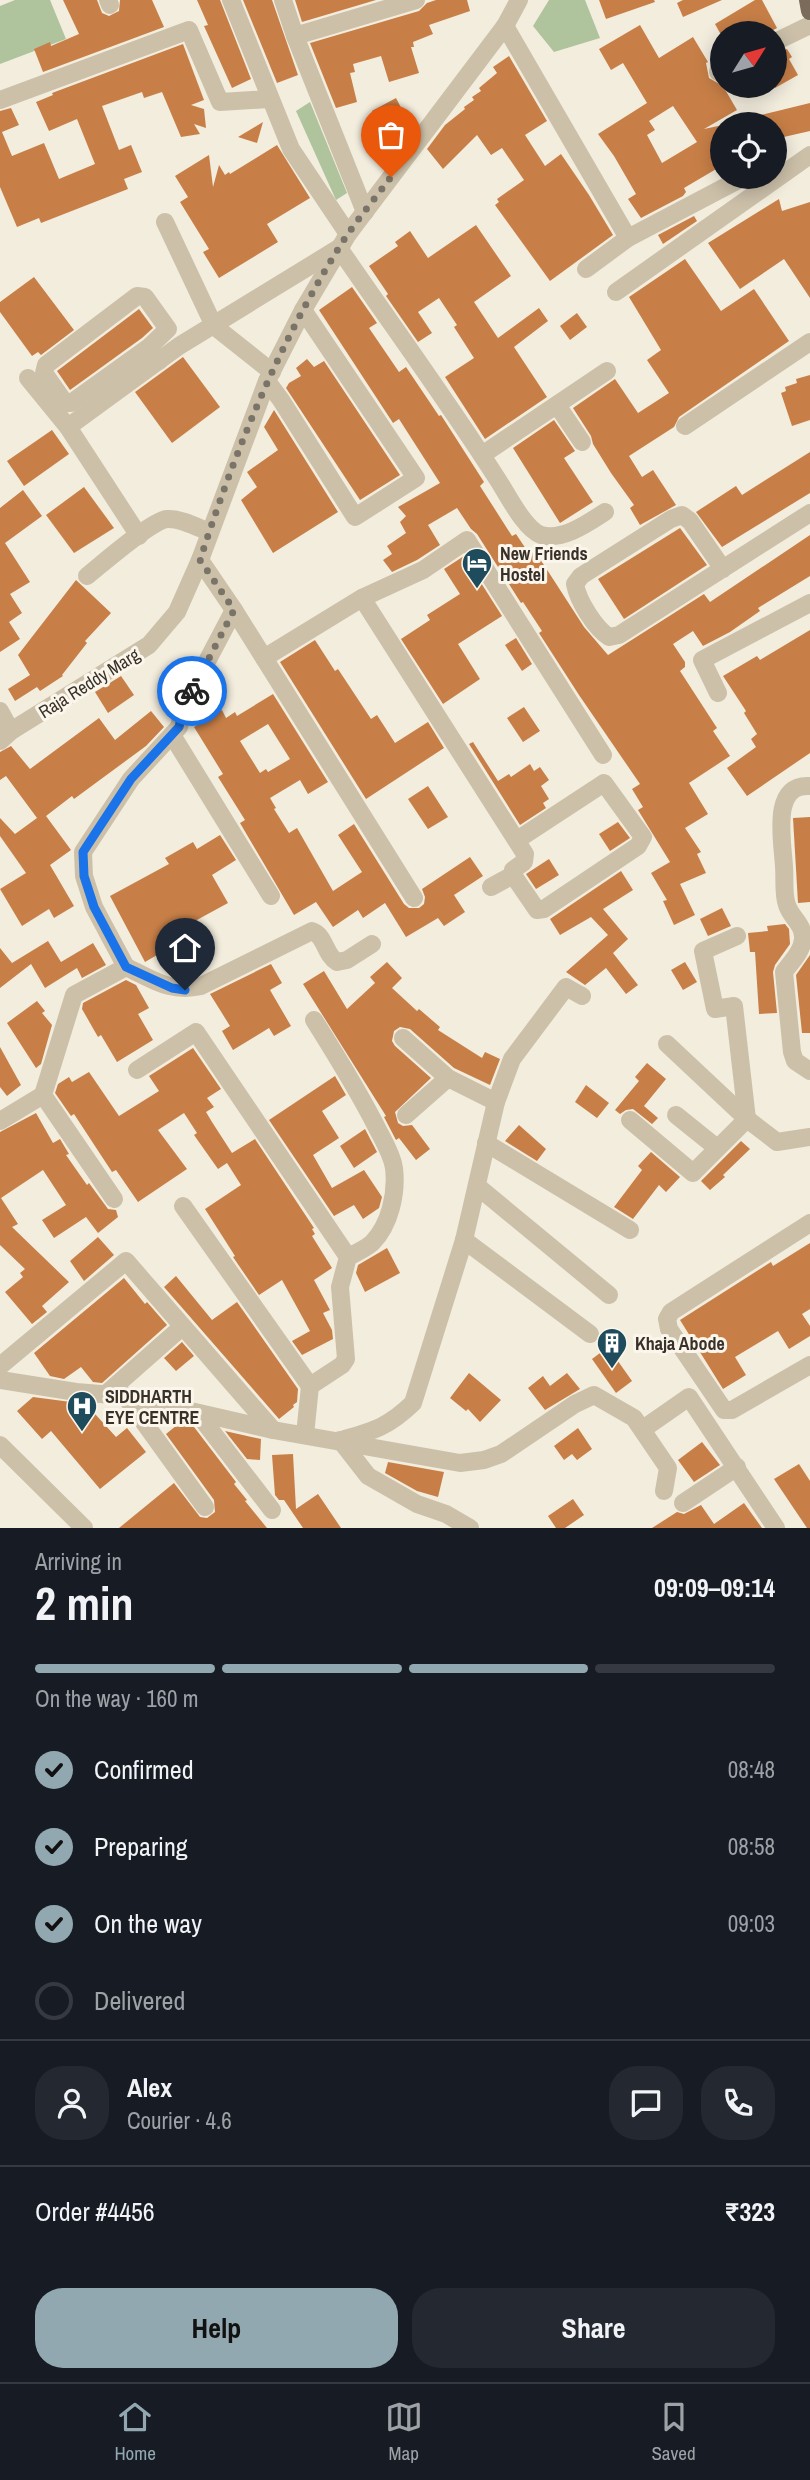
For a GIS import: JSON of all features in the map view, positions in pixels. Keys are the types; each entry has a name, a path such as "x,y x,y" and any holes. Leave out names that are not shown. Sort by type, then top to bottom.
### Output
{"main road":[{"path":"808,0 810,11"}],"street":[{"path":"231,0 269,99 292,149 344,241 530,529 544,536 564,534 584,526 605,512"},
{"path":"283,0 365,212"},
{"path":"296,36 416,0"},
{"name":"Raja Reddy Marg","path":"6,736 149,645 177,612 200,560 269,377 303,310 344,241 505,26 519,0"},
{"path":"788,36 810,25"},
{"path":"505,26 628,238"},
{"path":"0,100 189,30 219,102 269,99"},
{"path":"787,161 810,153"},
{"path":"615,292 810,153"},
{"path":"586,269 628,238 721,189"},
{"path":"165,222 214,326 269,377 355,517 416,478 303,310"},
{"path":"179,346 145,296 137,296 46,365 44,373 65,403 71,403 154,354 179,346 214,326 344,241"},
{"path":"68,427 154,354 168,329"},
{"path":"685,426 810,342"},
{"path":"482,455 607,372"},
{"path":"28,378 68,427 139,536"},
{"path":"557,405 582,442"},
{"path":"723,569 690,521 682,515 671,519 581,576 575,584 576,593 602,633 609,637 619,635 723,569 810,513"},
{"path":"87,576 164,519 209,531"},
{"path":"264,658 362,598 423,570 467,540 603,755"},
{"path":"200,560 414,898"},
{"path":"362,598 525,854 525,859 513,870 513,875 537,910 541,911 638,846 643,837 604,783 517,840"},
{"path":"718,693 702,660 810,603"},
{"path":"234,610 184,705 179,727 131,779 83,852 84,876 94,907 126,967 172,988 185,990 201,986 312,931 318,934 331,958 337,962 347,960 372,944"},
{"path":"0,711 6,736"},
{"path":"172,735 271,896"},
{"path":"810,786 802,785 790,792 780,811 787,906 802,928 803,940 800,952 784,972 792,1052 795,1061 810,1071"},
{"path":"491,887 513,875"},
{"path":"737,936 703,951 715,1009 734,1006 747,1119"},
{"path":"3,1115 43,1095 74,995 126,967"},
{"path":"340,1440 382,1428 399,1417 413,1403 464,1240 496,1102 512,1059 562,990 570,987 582,996"},
{"path":"310,1386 342,1365 346,1359 340,1287 348,1257 370,1245 382,1231 392,1206 394,1166 359,1093 314,1020"},
{"path":"136,1070 196,1032 348,1257"},
{"path":"403,1038 448,1078 496,1102"},
{"path":"667,1044 747,1119 777,1142 810,1137"},
{"path":"407,1115 448,1078"},
{"path":"43,1095 114,1199"},
{"path":"676,1115 717,1148"},
{"path":"630,1120 693,1173 747,1119"},
{"path":"486,1143 629,1230"},
{"path":"478,1186 609,1295"},
{"path":"183,1206 310,1386 305,1435"},
{"path":"810,1223 671,1312 667,1319 669,1329 724,1410 733,1410 810,1365"},
{"path":"464,1240 590,1334"},
{"path":"0,1366 126,1261 273,1430"},
{"path":"106,1394 183,1327"},
{"path":"0,1380 76,1392 125,1396 273,1430 460,1463 484,1460 501,1454 575,1404 594,1395 634,1418 643,1429 668,1468 664,1491"},
{"path":"125,1396 205,1507"},
{"path":"643,1429 689,1397 776,1528"},
{"path":"199,1415 272,1510"},
{"path":"340,1440 368,1475 417,1504 446,1514 470,1528"},
{"path":"0,1445 84,1528"},
{"path":"683,1503 737,1467"}],"green space":[{"path":"15,0 50,0 66,39 0,64 0,6"},
{"path":"549,0 585,0 600,38 554,52 533,26"},
{"path":"310,102 347,193 336,200 296,111"}],"building":[{"path":"63,0 97,0 102,13 109,16 119,11 120,0 152,0 164,27 43,72 34,49 50,42 51,46 79,34"},
{"path":"197,0 220,0 251,79 232,88 204,26 208,25"},
{"path":"243,0 272,0 298,75 277,83"},
{"path":"295,0 376,0 302,22"},
{"path":"436,0 467,0 470,11 429,25 433,34 413,42 414,47 411,47 419,73 389,82 381,56 353,64 355,72 350,73 357,102 336,108 310,43 419,11 427,3"},
{"path":"599,0 654,0 655,2 606,19"},
{"path":"683,0 722,0 683,17 677,3"},
{"path":"755,0 762,0 773,21 720,21"},
{"path":"640,25 659,58 693,37 708,62 710,98 730,98 737,110 710,112 710,126 704,129 710,128 710,173 684,188 686,192 683,196 641,218 628,199 636,194 598,134 647,103 623,63 611,70 599,49","holes":["673,106 697,142 662,163 647,135 655,130 649,121"]},
{"path":"183,44 204,100 191,105 204,109 206,128 194,124 200,134 181,137 162,92 144,98 142,92 102,106 119,150 131,145 142,172 124,179 128,189 41,223 39,218 17,227 0,187 0,111 11,108 19,125 2,132 12,156 44,143 59,179 95,164 77,119 49,131 36,102 53,95 52,93"},
{"path":"788,51 792,57 789,59 798,75 788,81"},
{"path":"509,56 547,121 525,135 545,166 561,154 613,235 550,281 495,205 499,202 497,199 524,180 502,148 491,155 477,135 443,169 427,149 445,125 474,100 472,97 481,91 479,88 497,73 493,67"},
{"path":"396,98 408,121 383,133 372,111"},
{"path":"810,103 810,131 787,136 787,112 773,112"},
{"path":"263,122 257,143 238,137"},
{"path":"277,145 310,198 267,224 278,242 219,278 203,252 209,249 180,202 188,197 175,176 209,155 213,187 219,165 225,175 229,172 230,174"},
{"path":"779,199 782,211 810,202 810,298 784,259 740,289 708,243"},
{"path":"694,216 697,221 663,244 658,235"},
{"path":"476,225 511,276 474,302 498,338 539,308 548,321 514,347 547,397 485,439 445,377 474,358 439,298 418,312 432,333 418,342 369,266 398,246 395,242 410,231 428,258"},
{"path":"685,259 721,311 754,289 789,341 679,417 674,427 629,456 642,477 653,470 676,505 640,525 630,508 634,505 611,473 573,408 615,379 638,413 669,393 647,360 661,350 629,297"},
{"path":"34,277 74,330 41,355 38,352 32,356 0,312 0,302"},
{"path":"352,287 377,323 369,328 399,372 406,367 439,416 441,415 484,482 480,486 512,536 516,534 528,552 533,548 584,627 608,655 704,594 710,602 810,535 810,576 758,608 760,611 730,632 703,646 693,631 673,644 685,662 685,667 680,671 717,728 713,731 730,756 689,783 708,814 685,828 701,852 697,854 706,873 680,884 695,915 674,925 663,901 667,900 651,873 670,862 638,810 643,807 632,789 640,784 539,633 542,631 523,602 521,603 457,508 428,525 440,545 392,572 383,560 392,554 387,546 406,533 400,522 406,516 398,507 440,483 399,419 393,423 319,310"},
{"path":"139,309 153,328 70,390 57,371"},
{"path":"577,313 587,327 570,340 560,326"},
{"path":"183,357 220,407 172,443 135,392"},
{"path":"307,359 314,367 324,361 400,475 360,500 286,388 301,376 296,368"},
{"path":"810,375 810,420 792,426 781,393 786,391 785,387 797,383 796,379"},
{"path":"274,410 338,512 273,553 241,500 257,487 247,472 278,450 264,427"},
{"path":"554,420 575,451 564,458 593,502 560,523 513,448"},
{"path":"52,430 69,454 24,486 7,461"},
{"path":"810,452 810,493 722,547 696,512 736,486 742,495"},
{"path":"84,487 114,528 74,553 46,515"},
{"path":"23,490 42,516 5,543 30,582 10,594 22,613 9,622 20,639 0,652 0,508"},
{"path":"680,528 707,565 624,619 598,579"},
{"path":"464,556 502,616 458,644 480,679 443,704 401,639 430,620 427,615 460,594 444,569"},
{"path":"76,580 111,613 85,641 87,643 63,676 40,691 37,687 15,701 8,689 30,675 18,655"},
{"path":"810,630 810,753 747,796 727,768 756,747 751,739 757,734 744,713 746,711 723,676 757,656 760,660"},
{"path":"516,638 532,664 522,671 505,645"},
{"path":"315,640 371,719 377,715 395,743 428,722 444,748 366,799 280,662"},
{"path":"121,676 134,695 108,713 95,692"},
{"path":"273,694 328,782 308,794 300,780 270,798 289,833 297,828 333,891 362,872 338,835 354,824 409,908 419,908 424,904 422,889 470,857 483,876 454,895 465,912 444,926 438,918 406,937 385,903 363,918 358,910 333,927 316,902 294,915 240,823 245,820 218,777 223,774 194,727 222,710 226,718 235,712 237,716","holes":["268,724 290,759 268,772 266,769 260,773 240,741"]},
{"path":"524,707 540,731 523,742 507,718"},
{"path":"151,711 164,727 146,746 74,799 72,796 46,816 71,850 50,865 74,906 54,918 49,909 22,926 0,889 26,873 0,836 0,818 15,834 37,818 6,776 0,780 0,752 11,746 30,769 99,718 115,740"},
{"path":"473,742 498,781 509,774 511,777 530,764 534,771 540,767 549,780 541,786 549,799 543,803 546,808 520,825 469,744"},
{"path":"428,786 448,817 428,829 408,799"},
{"path":"810,817 810,902 798,903 793,818"},
{"path":"618,822 630,838 610,851 599,834"},
{"path":"220,835 236,860 212,875 228,903 195,921 200,932 189,938 206,967 190,976 179,976 164,951 145,962 110,896 169,864 165,858 193,842 197,849"},
{"path":"549,859 559,875 536,889 526,874"},
{"path":"621,871 633,890 603,909 628,939 613,953 638,985 626,994 606,968 585,985 566,972 608,935 591,917 560,935 550,919"},
{"path":"722,908 731,926 708,936 700,919"},
{"path":"785,924 789,929 790,944 773,972 777,1013 759,1014 755,952 750,952 748,933 768,931 767,926"},
{"path":"48,941 61,962 93,943 106,965 82,978 77,968 45,988 31,964 0,988 0,948 12,963"},
{"path":"810,955 810,1033 802,1033 796,975"},
{"path":"387,962 402,978 392,988 440,1027 438,1030 482,1058 485,1052 500,1059 490,1085 454,1068 410,1029 400,1027 394,1031 392,1041 395,1046 431,1078 395,1112 398,1123 403,1126 412,1125 430,1149 416,1160 399,1138 396,1140 384,1117 386,1116 303,984 324,971 347,1009 375,983 370,977"},
{"path":"685,962 697,982 683,990 671,970"},
{"path":"271,964 282,983 270,990 291,1026 274,1036 269,1028 233,1050 222,1031 230,1026 210,994"},
{"path":"126,980 136,985 149,1008 138,1014 153,1040 117,1062 82,1009 83,1003"},
{"path":"37,1001 45,1011 42,1013 52,1025 41,1064 36,1068 7,1023"},
{"path":"0,1047 21,1085 7,1096 0,1087"},
{"path":"193,1048 221,1089 207,1098 214,1107 206,1112 212,1122 232,1153 255,1139 314,1228 312,1229 315,1234 312,1236 332,1268 314,1280 330,1310 323,1313 332,1330 333,1339 302,1355 292,1341 310,1331 282,1280 259,1295 205,1209 241,1185 227,1163 218,1169 194,1135 197,1133 184,1113 158,1130 187,1169 138,1202 116,1170 112,1172 74,1114 71,1116 55,1093 58,1084 69,1077 72,1082 89,1072 119,1116 159,1091 149,1076"},
{"path":"647,1063 666,1079 644,1106 658,1118 652,1124 633,1109 620,1114 615,1110 639,1081 635,1077"},
{"path":"335,1076 346,1095 322,1111 339,1138 313,1155 332,1188 364,1170 382,1197 379,1208 363,1219 354,1205 334,1216 269,1120"},
{"path":"586,1085 609,1103 597,1118 575,1102"},
{"path":"36,1113 53,1143 60,1139 69,1154 66,1155 87,1185 89,1183 108,1209 116,1210 118,1217 98,1233 86,1217 54,1238 42,1220 66,1205 43,1170 1,1198 18,1224 12,1227 69,1282 42,1306 47,1312 32,1324 5,1292 23,1277 20,1273 25,1269 0,1245 0,1132"},
{"path":"519,1125 546,1149 537,1161 505,1141"},
{"path":"365,1129 377,1152 354,1168 340,1146"},
{"path":"741,1141 750,1149 710,1190 701,1181"},
{"path":"651,1152 680,1177 666,1192 659,1185 633,1219 614,1207 642,1170 638,1166"},
{"path":"98,1237 114,1255 84,1281 70,1261"},
{"path":"810,1243 810,1309 802,1314 810,1326 810,1336 789,1349 778,1331 735,1357 746,1375 723,1389 680,1320 771,1262 773,1266"},
{"path":"387,1248 400,1273 365,1292 356,1273 358,1265"},
{"path":"176,1276 212,1320 237,1302 298,1389 294,1407 279,1419 164,1287"},
{"path":"124,1278 167,1325 102,1383 93,1382 81,1367 64,1379 50,1376 34,1353"},
{"path":"182,1342 194,1356 176,1371 164,1358"},
{"name":"Khaja Abode","path":"608,1347 632,1381 616,1393 592,1359"},
{"path":"469,1373 501,1400 480,1422 468,1409 466,1411 450,1398"},
{"path":"567,1373 580,1389 545,1410 528,1388 543,1376 550,1386"},
{"path":"33,1397 86,1404 116,1437 127,1428 146,1452 100,1489 51,1431 42,1439 17,1411"},
{"path":"182,1421 191,1423 267,1528 119,1528 174,1483 200,1517 207,1518 215,1512 214,1500 166,1434"},
{"path":"578,1428 592,1449 577,1460 572,1454 564,1460 554,1446"},
{"path":"225,1431 261,1439 260,1460 247,1459"},
{"path":"702,1442 720,1465 694,1482 678,1460"},
{"path":"293,1454 296,1509 318,1494 341,1528 303,1528 284,1500 279,1500 275,1495 272,1455"},
{"path":"388,1462 444,1472 438,1497 417,1491 385,1473"},
{"path":"799,1464 810,1481 810,1528 807,1528 774,1479"},
{"path":"573,1499 584,1515 565,1528 556,1528 548,1516"},
{"path":"744,1503 762,1528 652,1528 677,1512 684,1514 701,1505 714,1524"}],"way so far":[{"path":"192,691 234,610 200,560 267,381 303,310 339,248 391,177"}],"place":[{"name":"New Friends Hostel","path":"477,590"},
{"name":"Khaja Abode","path":"612,1370"},
{"name":"SIDDHARTH EYE CENTRE","path":"82,1433"}],"route":[{"path":"185,990 172,988 126,967 94,907 84,876 83,852 131,779 179,727 184,705 192,691"}]}
